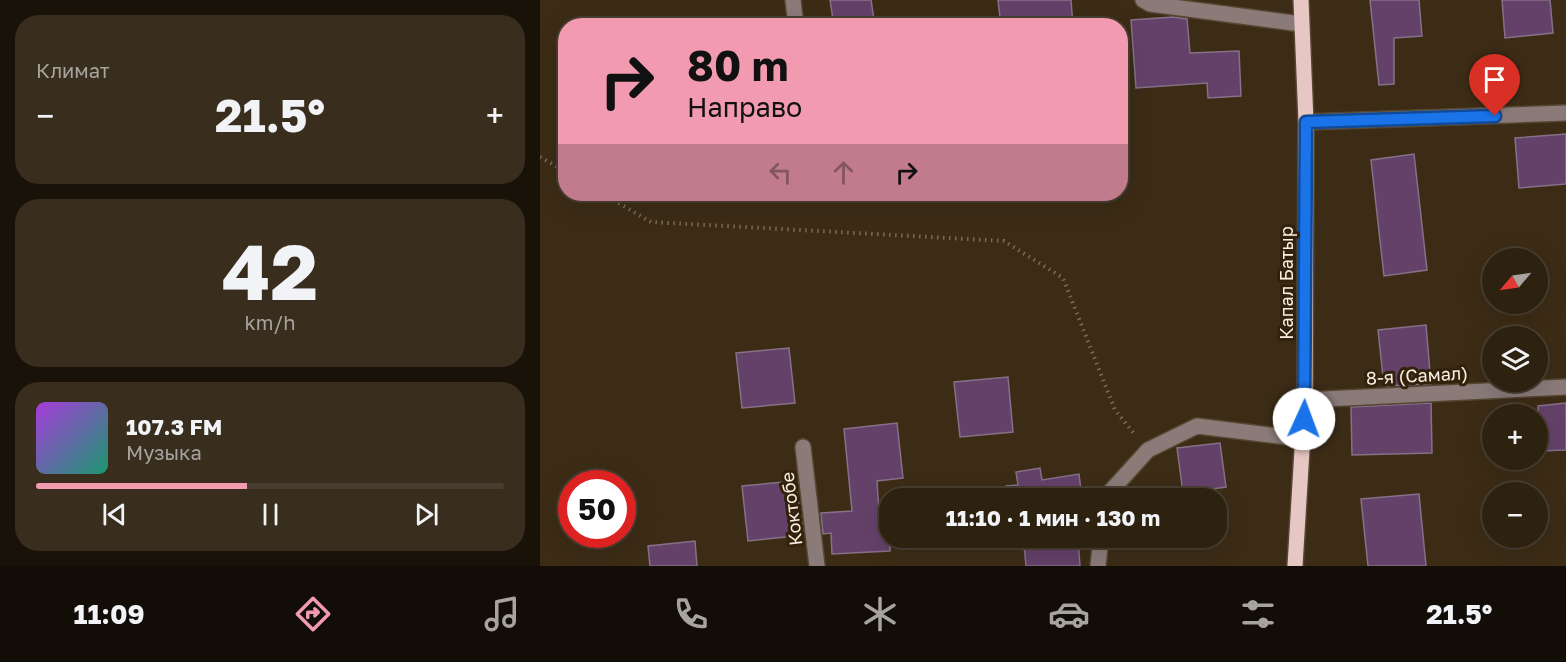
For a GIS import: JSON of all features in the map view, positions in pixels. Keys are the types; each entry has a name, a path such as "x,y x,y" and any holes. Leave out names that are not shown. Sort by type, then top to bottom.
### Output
{"main road":[{"name":"Капал Батыр","path":"1295,566 1305,400 1306,122 1301,0"}],"street":[{"path":"793,0 795,18"},
{"path":"1143,0 1150,4 1301,24"},
{"path":"1306,122 1566,113"},
{"name":"8-я (Самал)","path":"1305,400 1566,387"},
{"path":"1114,488 1148,450 1197,426 1303,439"},
{"name":"Коктобе","path":"803,447 817,566"},
{"path":"1098,566 1100,548"}],"path":[{"path":"540,157 558,167"},
{"path":"615,201 651,222 1005,241 1063,278 1115,410 1148,450"}],"building":[{"path":"830,0 871,0 874,18 833,18"},
{"path":"998,0 1071,0 1072,18 1000,18"},
{"path":"1370,0 1419,0 1422,36 1394,38 1394,84 1379,85"},
{"path":"1502,0 1550,0 1553,33 1505,38"},
{"path":"1173,17 1187,19 1190,53 1239,51 1241,96 1208,98 1207,83 1136,88 1131,20"},
{"path":"1566,134 1566,184 1519,188 1515,138"},
{"path":"1414,154 1427,270 1384,276 1371,160"},
{"path":"1426,325 1431,384 1384,386 1378,330"},
{"path":"789,348 795,403 742,408 736,353"},
{"path":"1008,377 1013,432 960,437 954,382"},
{"path":"1431,403 1432,453 1352,455 1351,407"},
{"path":"1566,403 1566,450 1548,451 1548,405"},
{"path":"897,423 903,478 877,481 879,548 890,548 890,551 832,554 831,533 823,534 821,513 852,511 844,429"},
{"path":"1220,443 1226,487 1182,488 1177,448"},
{"path":"1040,468 1042,480 1079,474 1081,488 1006,488 1006,486 1018,485 1016,472"},
{"path":"795,481 804,535 748,541 742,486"},
{"path":"1419,494 1426,566 1368,566 1361,499"},
{"path":"695,541 697,566 650,566 648,546"},
{"path":"1024,548 1079,548 1080,566 1026,566"}],"route":[{"path":"1304,419 1306,122 1495,116"}]}
